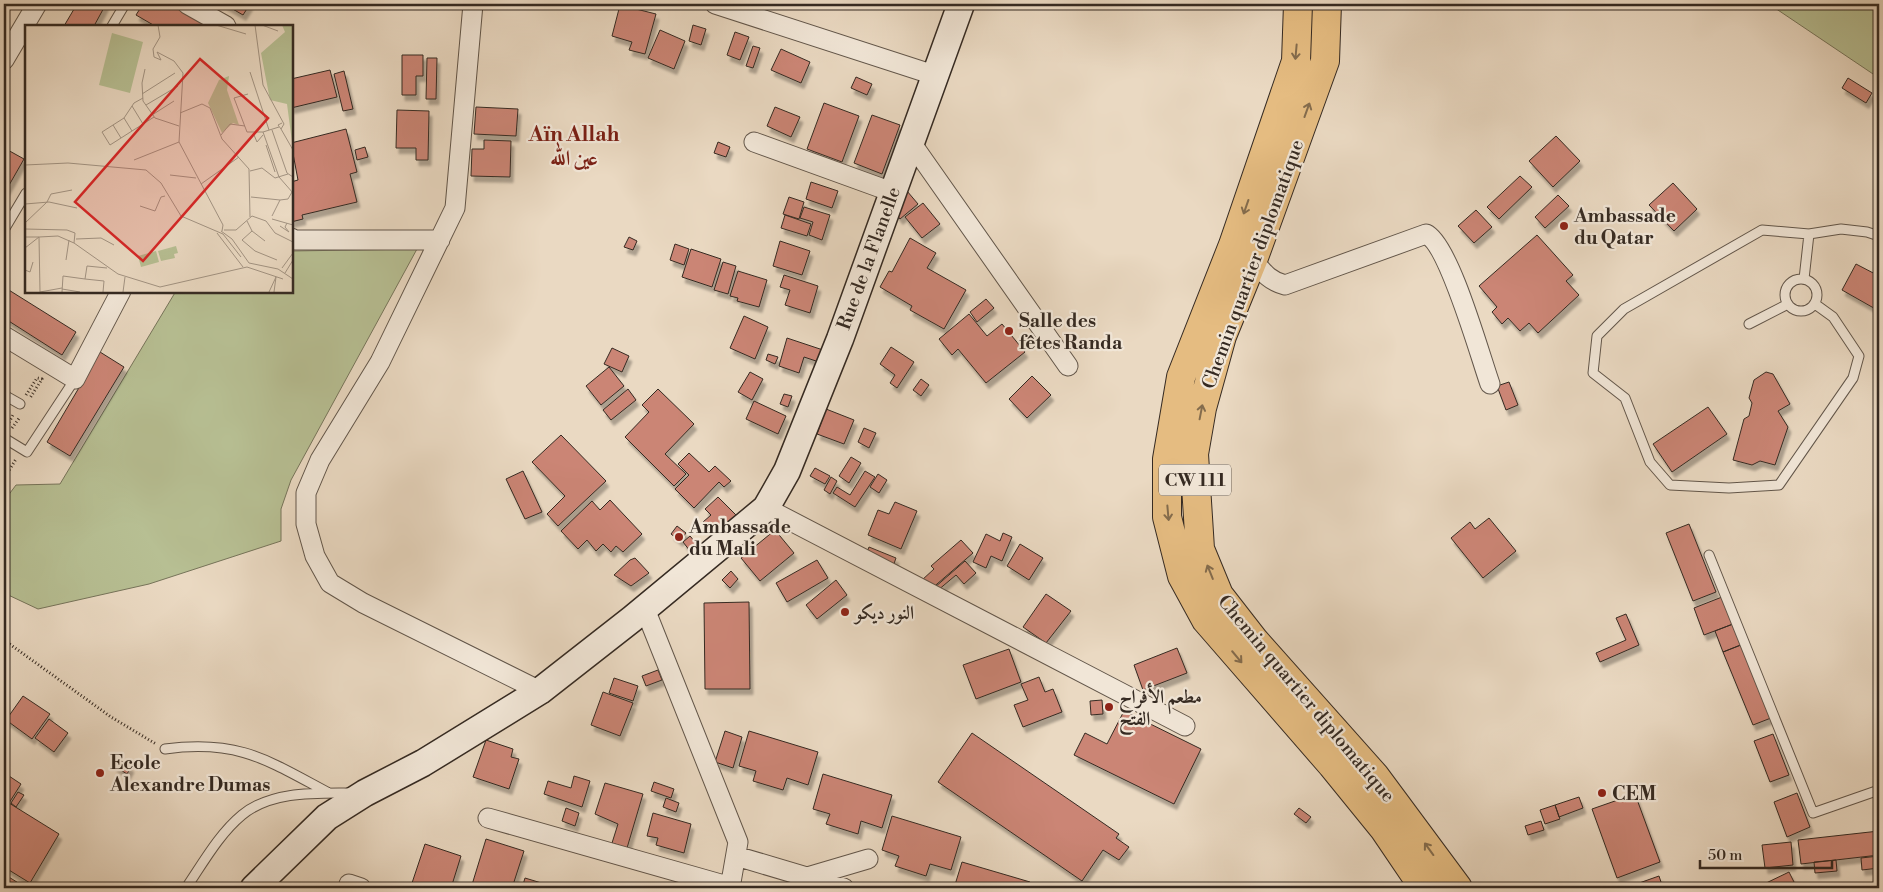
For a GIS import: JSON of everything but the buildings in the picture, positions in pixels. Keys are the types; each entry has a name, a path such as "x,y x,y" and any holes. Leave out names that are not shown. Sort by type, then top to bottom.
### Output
{"highway":[{"name":"CW 111","path":"1298,4 1296,61 1233,245 1181,377 1167,459 1167,517 1182,576 1206,620 1344,779 1384,829 1424,888"},
{"name":"Chemin quartier diplomatique","path":"1327,4 1325,61 1253,260 1222,336 1202,408 1194,454 1195,494 1200,549 1219,595 1254,640 1375,776 1458,888"}],"street":[{"path":"4,60 37,4"},
{"path":"187,4 224,25"},
{"path":"473,4 455,208 380,362 320,460 306,493 306,524 315,556 330,583 363,603 540,691"},
{"path":"715,4 934,75"},
{"name":"Rue de la Flanelle","path":"254,888 328,817 365,793 423,763 540,691 645,609 766,508 788,471 840,340 960,4"},
{"path":"910,141 1068,366"},
{"path":"754,142 892,192"},
{"path":"1253,260 1273,282 1285,285 1426,234 1431,236 1446,258 1490,384"},
{"path":"292,238 440,240"},
{"path":"4,336 74,379 120,292"},
{"path":"766,508 1185,726"},
{"path":"488,818 731,888 738,842 645,609"},
{"path":"736,856 844,888"},
{"path":"807,877 868,858"}],"lane":[{"path":"113,25 125,4"},
{"path":"4,230 25,195"},
{"path":"1815,304 1833,317 1860,356 1853,378 1779,486 1729,488 1670,485 1650,462 1625,398 1593,373 1597,336 1624,309 1762,230 1810,234 1841,229 1867,232 1879,236"},
{"path":"1804,279 1810,234"},
{"path":"1804,279 1814,284 1818,299 1815,304 1801,312 1791,308 1785,294 1789,284 1794,280 1804,279"},
{"path":"1748,324 1788,304"},
{"path":"4,438 26,452 74,379"},
{"path":"4,395 20,404"},
{"path":"1709,555 1813,813 1879,790"},
{"path":"165,749 195,745 230,748 264,758 330,793"},
{"path":"186,888 218,841 243,814 270,800 303,794 365,793"}],"path":[{"path":"4,478 19,454 26,452"},
{"path":"4,640 111,717 165,749"}],"green space":[{"path":"1769,4 1879,4 1879,78"},
{"path":"417,249 291,480 281,509 281,541 149,584 38,609 4,593 4,501 16,485 60,484 175,292 292,292 292,251"}],"place":[{"name":"Ambassade du Qatar","path":"1564,226"},
{"name":"Salle des fêtes Randa","path":"1009,331"},
{"name":"Ambassade du Mali","path":"679,537"},
{"name":"النور ديكو","path":"845,612"},
{"name":"مطعم الأفراح الفتح","path":"1109,707"},
{"name":"Ecole Alexandre Dumas","path":"100,773"},
{"name":"CEM","path":"1602,793"}],"district":[{"name":"Aïn Allah عين الله","path":"574,146"}]}
